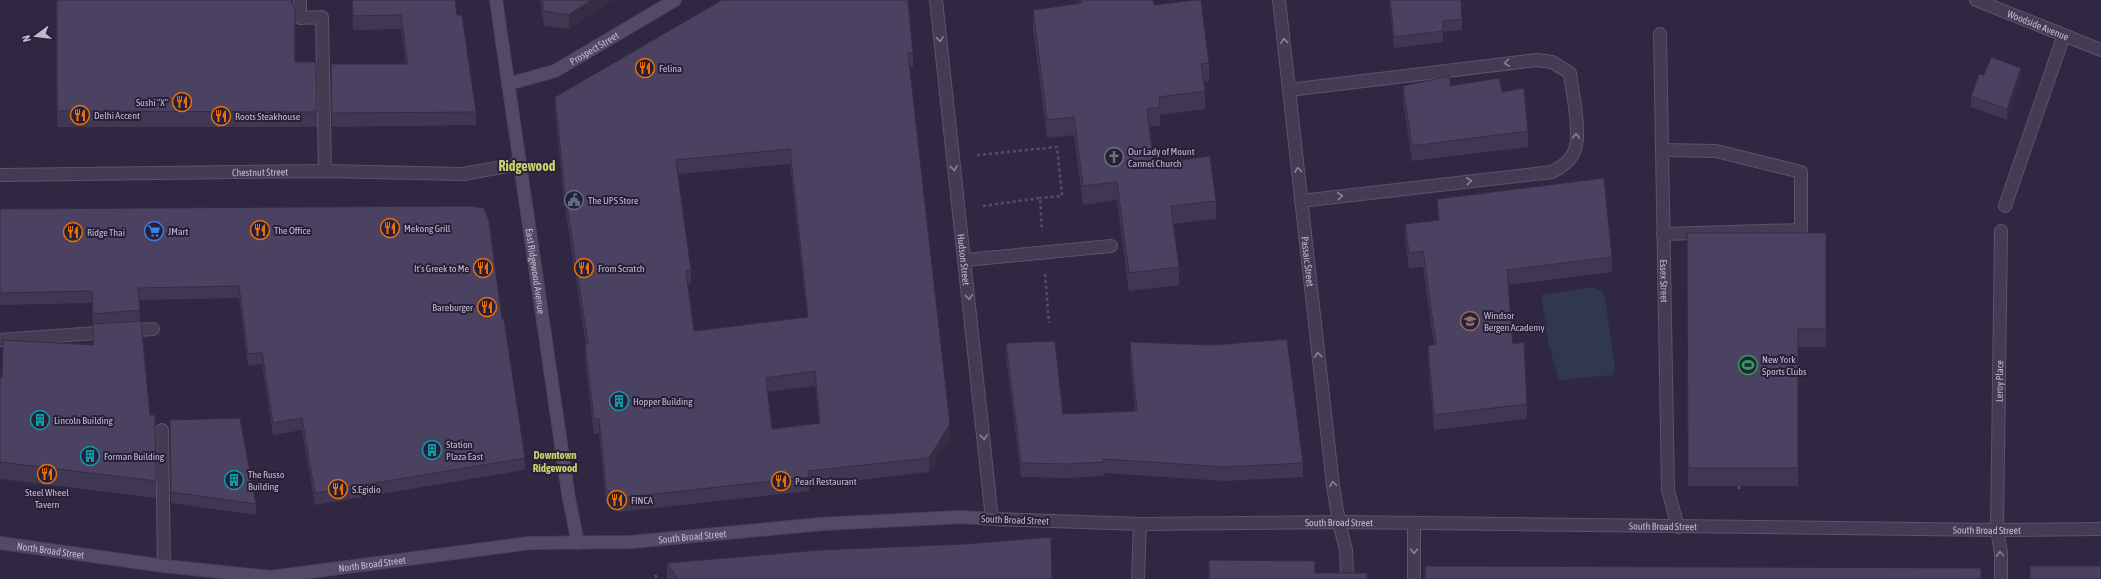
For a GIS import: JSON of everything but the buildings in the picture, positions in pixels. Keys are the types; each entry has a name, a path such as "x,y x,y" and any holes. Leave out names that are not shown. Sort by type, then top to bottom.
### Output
{"street":[{"path":"300,0 300,18 322,17 326,171"},
{"name":"East Ridgewood Avenue","path":"496,0 569,499 578,543"},
{"name":"Prospect Street","path":"508,84 555,71 675,0"},
{"name":"Hudson Street","path":"936,0 992,519"},
{"name":"Passaic Street","path":"1279,0 1333,486 1339,522 1346,550 1347,573"},
{"name":"Woodside Avenue","path":"1976,0 2101,50"},
{"name":"Essex Street","path":"1660,34 1668,490 1678,527"},
{"path":"2005,206 2064,35"},
{"path":"1289,90 1537,60 1552,62 1570,73 1577,131 1574,154 1563,166 1552,172 1301,201"},
{"path":"1662,150 1716,150 1801,172 1801,230 1663,234"},
{"name":"Chestnut Street","path":"0,175 326,171 463,174 519,164"},
{"name":"Leroy Place","path":"2001,231 1997,530 2001,553 2001,579"},
{"path":"965,260 1111,246"},
{"path":"0,340 153,329"},
{"path":"162,430 164,566"},
{"name":"South Broad Street","path":"578,543 631,542 822,524 961,517 1140,524 1339,522 1997,530 2101,529"},
{"path":"1138,579 1140,524"},
{"path":"1414,524 1414,579"},
{"name":"North Broad Street","path":"0,543 164,566 271,577 530,544 578,543"}],"path":[{"path":"977,155 1057,147 1062,196 1040,198"},
{"path":"1739,486 1740,491"},
{"path":"655,575 658,579"}],"shaded area":[{"path":"1593,287 1601,291 1605,297 1615,369 1613,375 1559,380 1549,345 1541,295"}],"place":[{"name":"Felina","path":"645,68"},
{"name":"Sushi \"X\"","path":"182,102"},
{"name":"Delhi Accent","path":"80,115"},
{"name":"Roots Steakhouse","path":"221,116"},
{"name":"Our Lady of Mount Carmel Church","path":"1114,157"},
{"name":"The UPS Store","path":"574,200"},
{"name":"Mekong Grill","path":"390,228"},
{"name":"The Office","path":"260,230"},
{"name":"JMart","path":"154,231"},
{"name":"Ridge Thai","path":"73,232"},
{"name":"It's Greek to Me","path":"483,268"},
{"name":"From Scratch","path":"584,268"},
{"name":"Bareburger","path":"487,307"},
{"name":"Windsor Bergen Academy","path":"1470,321"},
{"name":"New York Sports Clubs","path":"1748,365"},
{"name":"Hopper Building","path":"619,401"},
{"name":"Lincoln Building","path":"40,420"},
{"name":"Station Plaza East","path":"432,450"},
{"name":"Forman Building","path":"90,456"},
{"name":"Steel Wheel Tavern","path":"47,474"},
{"name":"The Russo Building","path":"234,480"},
{"name":"Pearl Restaurant","path":"781,481"},
{"name":"S.Egidio","path":"338,489"},
{"name":"FINCA","path":"617,500"}],"district":[{"name":"Ridgewood","path":"527,166"},
{"name":"Downtown Ridgewood","path":"555,461"}]}
